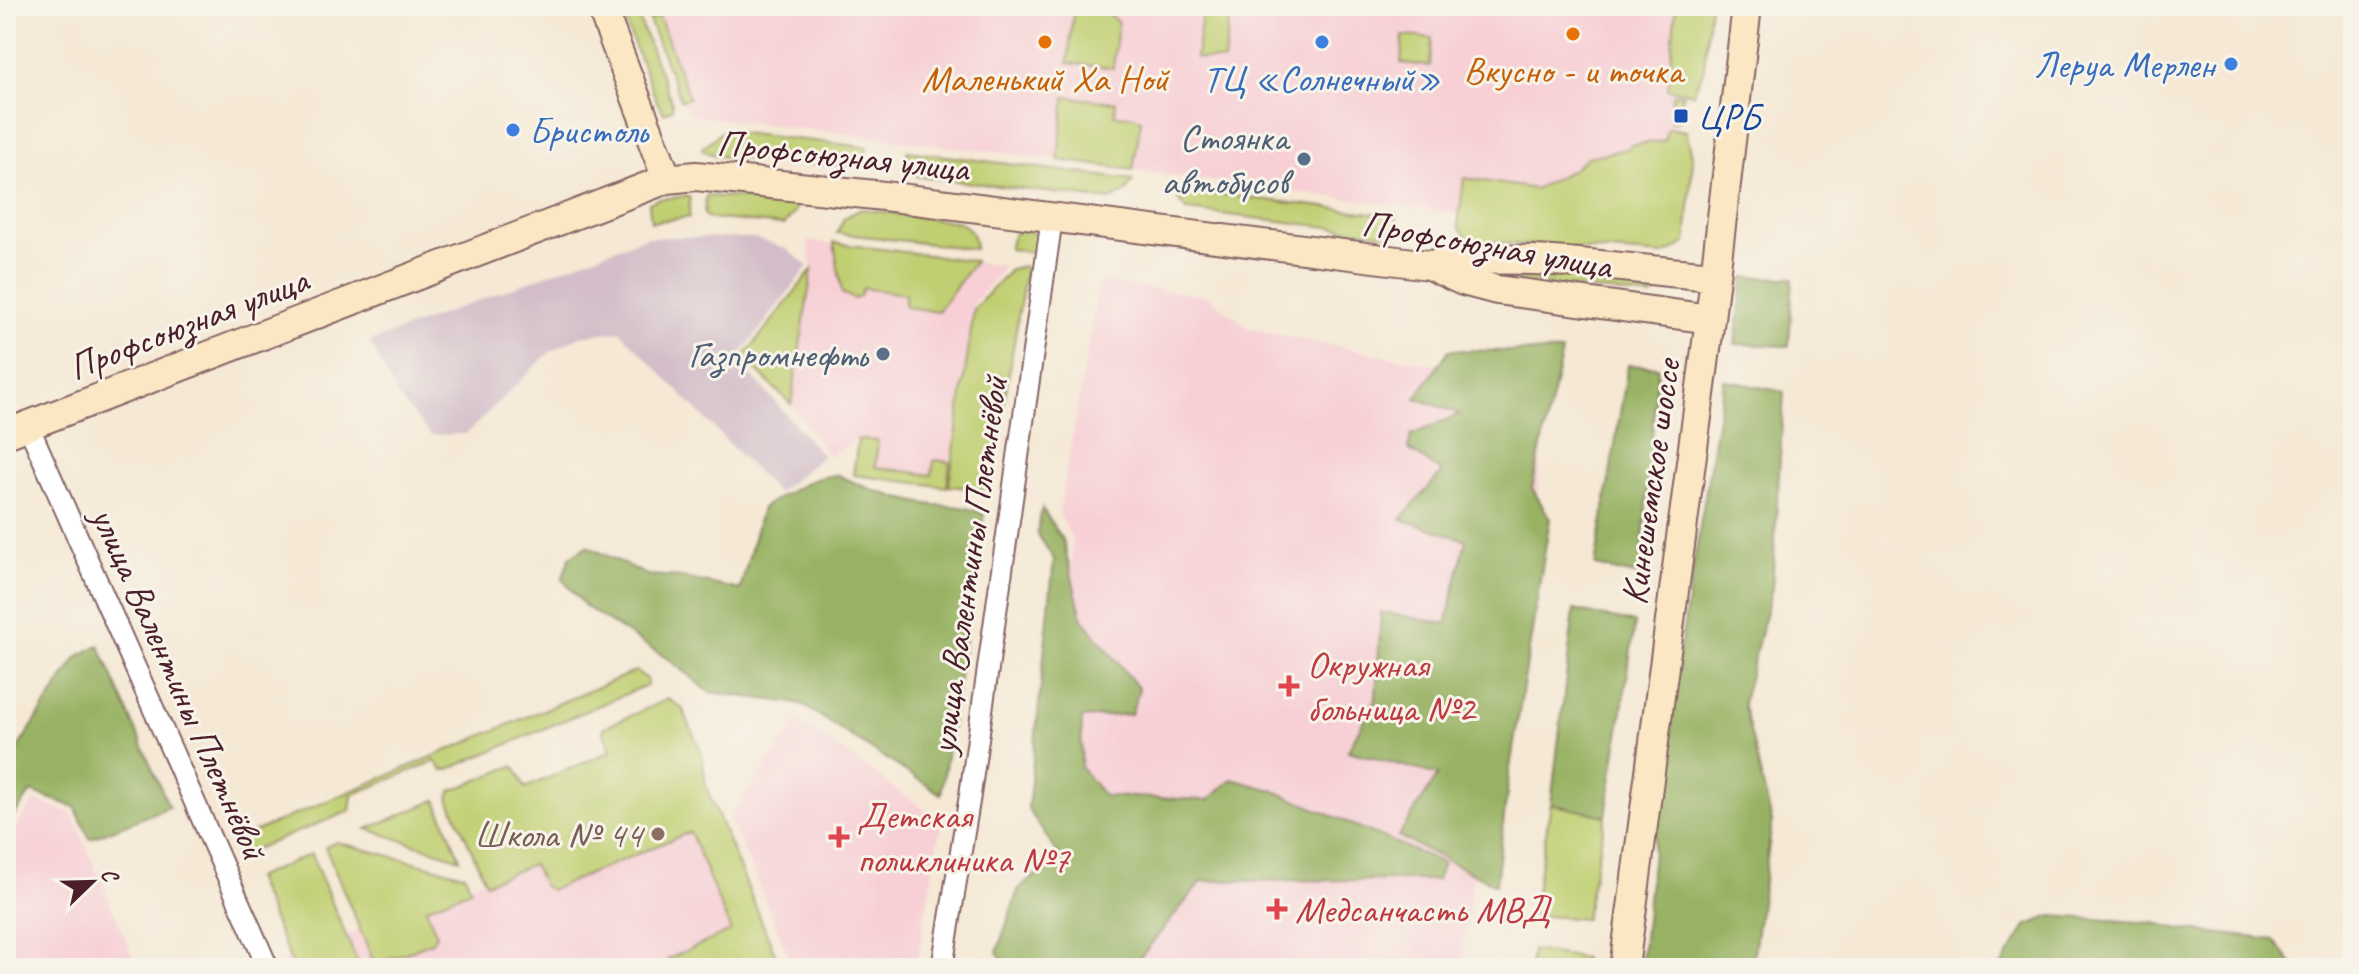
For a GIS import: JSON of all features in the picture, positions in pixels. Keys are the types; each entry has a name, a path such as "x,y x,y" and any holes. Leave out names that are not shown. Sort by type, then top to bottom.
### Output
{"main road":[{"path":"601,6 667,179"},
{"name":"Кинешемское шоссе","path":"1624,968 1710,319 1747,6"},
{"name":"Профсоюзная улица","path":"17,429 667,179 696,176 884,196 1429,265 1463,281 1497,290 1710,319"},
{"path":"1429,265 1465,259 1501,258 1714,276"}],"street":[{"name":"улица Валентины Плетнёвой","path":"942,968 970,795 1052,218"},
{"name":"улица Валентины Плетнёвой","path":"17,429 268,968"}],"shaded area":[{"path":"645,6 1690,6 1673,144 1585,173 1474,216 692,115 683,103"},
{"path":"646,237 754,238 785,248 808,266 737,359 823,456 777,493 620,331 580,336 549,353 466,434 431,435 397,396 370,342"},
{"name":"Газпромнефть","path":"808,241 1004,266 974,303 950,462 935,460 932,475 875,467 877,441 858,439 829,456 791,404 812,270"},
{"name":"Окружная больница №2","path":"1099,282 1207,296 1250,329 1417,362 1549,370 1529,579 1471,892 1461,968 1074,968 1097,853 1068,794 1072,538 1059,514"},
{"name":"Детская поликлиника №7","path":"798,720 941,821 917,968 794,968 730,818"},
{"name":"Школа № 44","path":"706,787 781,968 285,968 282,962"},
{"path":"34,801 72,813 138,968 6,968 6,842"}],"green space":[{"path":"619,6 634,6 672,103 672,109 664,113 657,102"},
{"path":"1074,6 1109,14 1118,23 1113,68 1068,63"},
{"path":"1676,6 1710,6 1704,69 1693,94 1668,89"},
{"path":"1203,7 1230,11 1224,61 1196,58"},
{"path":"659,16 689,98 681,101 649,20"},
{"path":"1403,36 1432,38 1430,66 1401,63"},
{"path":"1673,94 1683,95 1679,122 1670,121"},
{"path":"1065,97 1116,102 1115,115 1134,116 1141,120 1133,170 1058,160"},
{"path":"1668,128 1686,131 1693,159 1686,243 1664,255 1470,241 1458,226 1464,178 1535,189 1572,170 1587,157 1627,149 1631,145 1664,141"},
{"path":"723,131 867,147 864,158 856,167 716,156 702,150"},
{"path":"907,151 1133,180 1126,192 1110,200 918,176 909,166"},
{"path":"1178,189 1397,216 1395,235 1187,210 1178,200"},
{"path":"686,196 690,198 689,217 651,222 649,203"},
{"path":"706,196 790,200 796,203 795,212 784,225 708,218 704,214"},
{"path":"861,209 958,222 971,232 975,249 837,233 844,218"},
{"path":"1020,230 1028,230 1039,237 1039,253 1009,249 1013,235"},
{"path":"834,243 975,261 938,311 933,311 905,307 905,294 863,288 860,296 854,299 842,293"},
{"path":"1026,268 990,490 949,486 974,309 1011,269"},
{"path":"1503,269 1651,284 1656,288 1656,294 1651,297 1502,279 1491,274"},
{"path":"812,270 791,404 743,358"},
{"path":"1744,277 1793,278 1789,346 1735,344"},
{"path":"1449,350 1562,352 1532,488 1550,519 1509,774 1496,885 1398,836 1438,775 1348,751 1376,697 1381,612 1446,624 1466,540 1401,519 1442,472 1408,449 1411,435 1460,414 1416,398"},
{"path":"1628,365 1658,367 1640,576 1595,566"},
{"path":"1724,380 1784,392 1772,588 1743,702 1772,822 1752,968 1641,968 1664,746"},
{"path":"858,439 878,441 875,467 932,475 934,460 950,462 947,487 853,475"},
{"path":"838,475 900,498 968,508 984,514 941,794 801,704 709,692 671,661 586,607 562,579 570,557 587,546 647,575 680,577 740,590 762,508 815,479"},
{"path":"1042,508 1063,541 1082,618 1139,689 1131,714 1082,718 1081,768 1104,796 1208,800 1232,779 1272,790 1443,863 1437,880 1202,881 1139,959 1063,962 1061,968 1009,968 997,952 1018,890 1059,855 1028,809 1054,559 1037,533"},
{"path":"1574,610 1635,623 1606,816 1551,804"},
{"path":"99,645 169,807 90,839 75,807 31,792 6,827 6,766 78,656"},
{"path":"636,671 647,679 647,685 447,770 442,770 435,761 352,795 350,811 245,853 237,852 232,841"},
{"path":"668,699 682,708 702,753 706,787 781,968 666,968 668,959 731,931 690,832 551,890 543,886 533,864 486,883 449,799 451,791 512,766 516,768 525,788 611,751 603,731 605,727"},
{"path":"436,800 460,859 367,829"},
{"path":"1551,804 1606,816 1585,919 1532,915"},
{"path":"336,842 465,875 471,890 426,908 436,934 432,942 375,965 325,847"},
{"path":"311,854 360,968 294,968 255,878"},
{"path":"2052,916 2154,923 2274,940 2295,968 2000,968 2027,925"},
{"path":"1532,950 1584,958 1583,968 1530,968"}],"place":[{"name":"Вкусно - и точка","path":"1573,34"},
{"name":"Маленький Ха Ной","path":"1045,42"},
{"name":"ТЦ «Солнечный»","path":"1322,42"},
{"name":"Леруа Мерлен","path":"2231,64"},
{"name":"ЦРБ","path":"1681,116"},
{"name":"Бристоль","path":"513,130"},
{"name":"Стоянка автобусов","path":"1304,159"},
{"name":"Газпромнефть","path":"883,354"},
{"name":"Окружная больница №2","path":"1289,686"},
{"name":"Школа № 44","path":"658,834"},
{"name":"Детская поликлиника №7","path":"839,837"},
{"name":"Медсанчасть МВД","path":"1277,909"}]}
